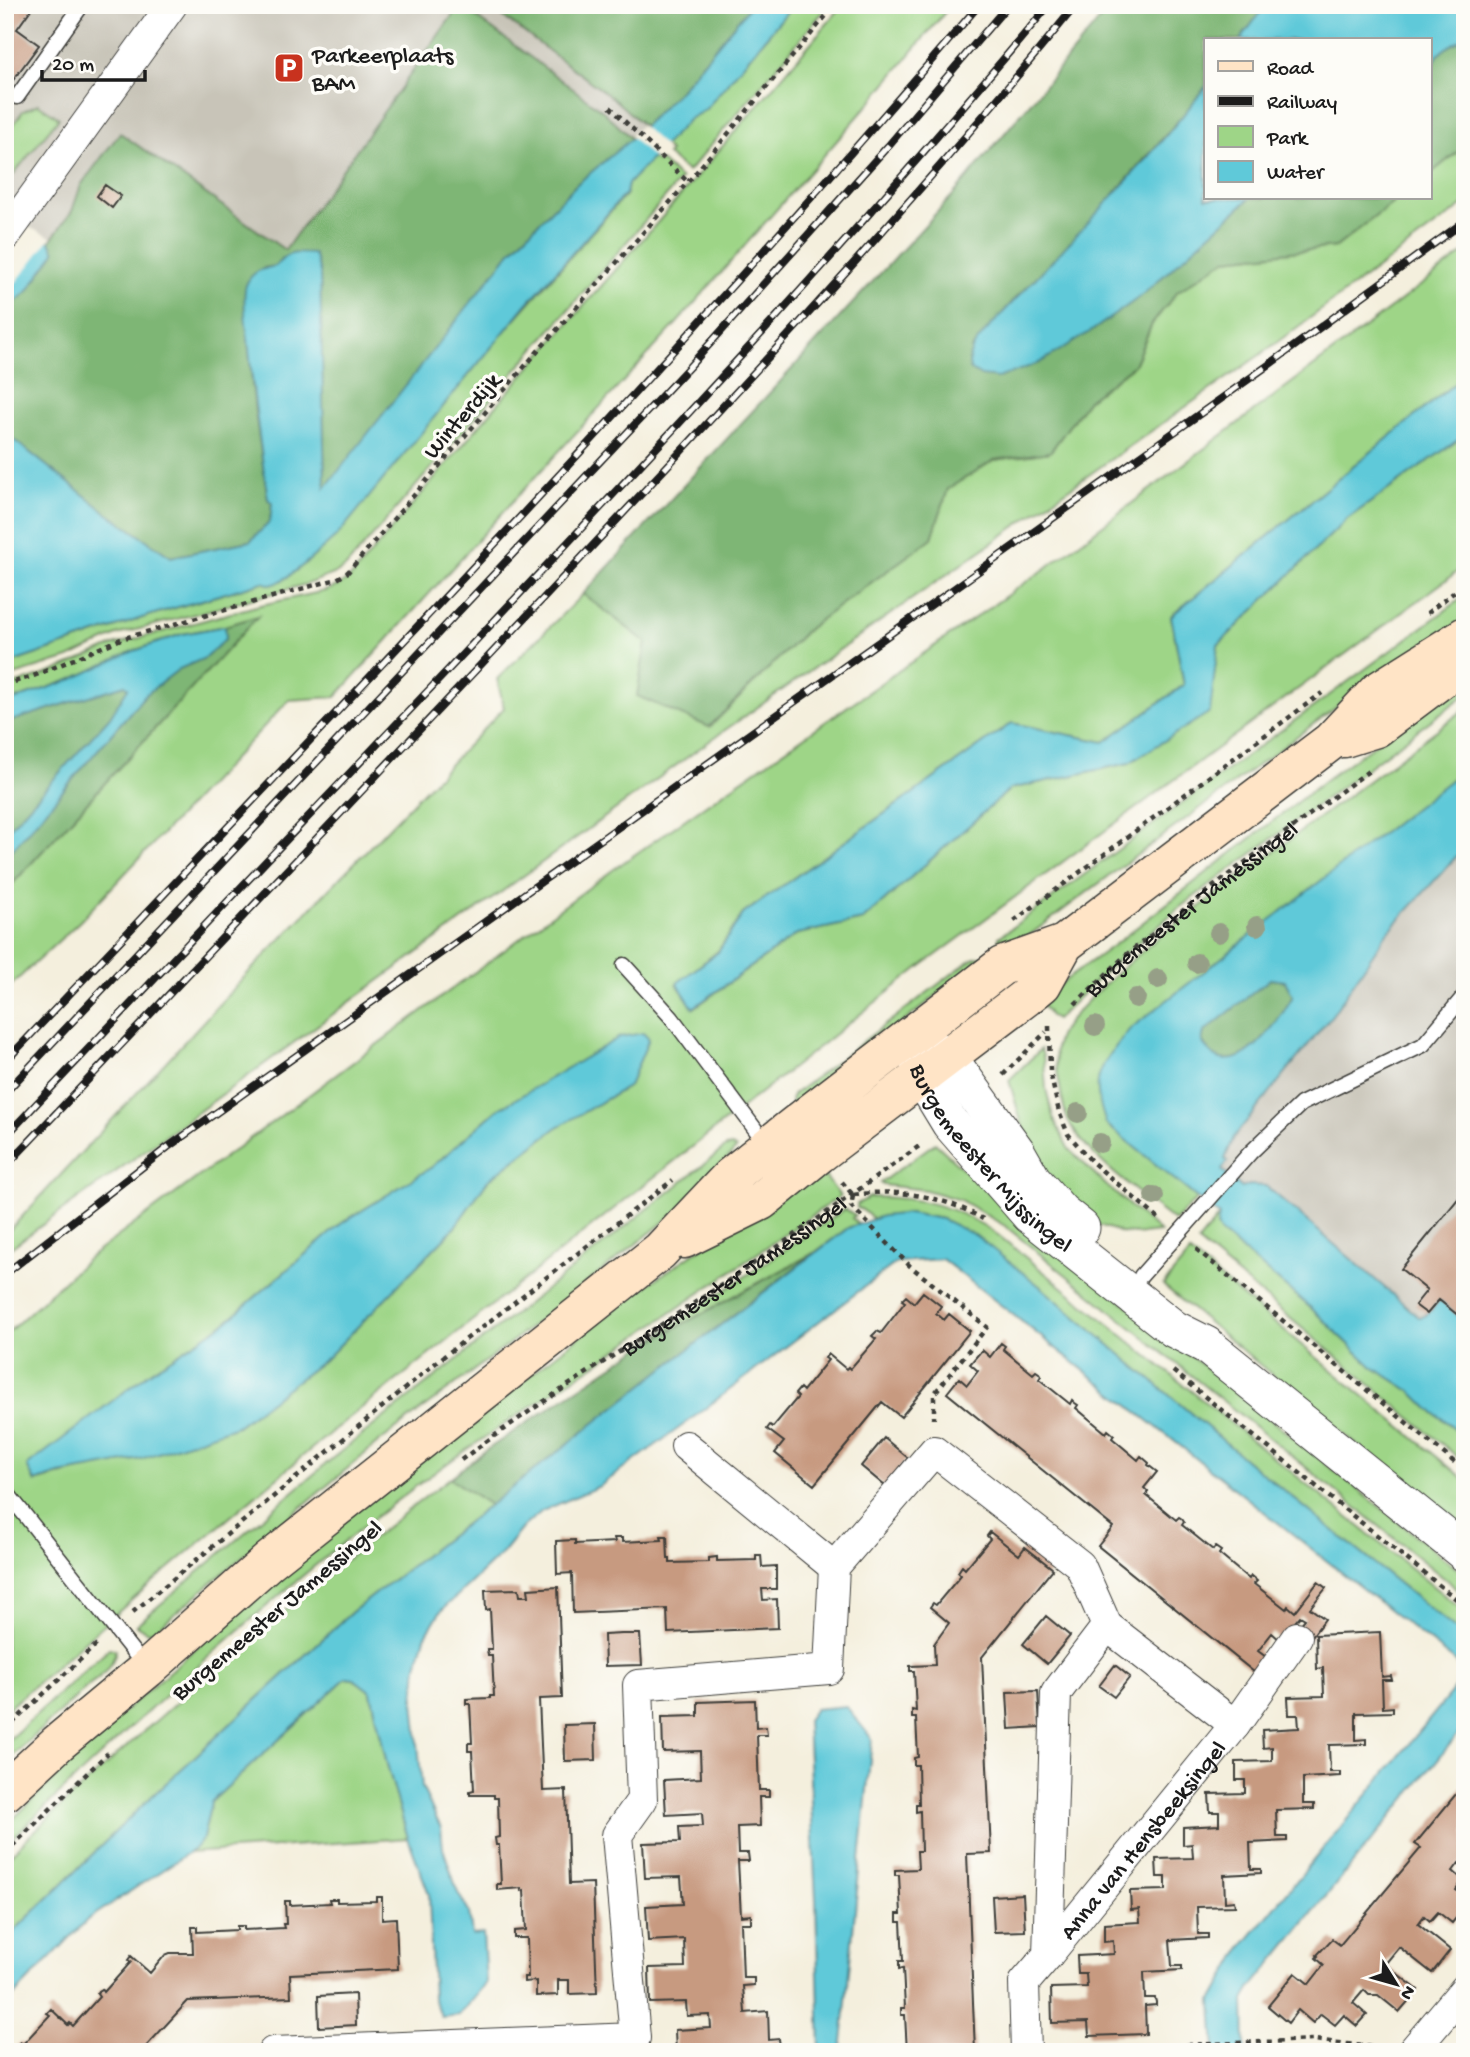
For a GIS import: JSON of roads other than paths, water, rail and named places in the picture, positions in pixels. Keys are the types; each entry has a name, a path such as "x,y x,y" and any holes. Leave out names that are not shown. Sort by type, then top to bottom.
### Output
{"main road":[{"name":"Burgemeester Jamessingel","path":"5,1792 269,1561 660,1251 730,1177 1002,966 1064,944 1331,741 1378,691 1465,636"},
{"name":"Burgemeester Jamessingel","path":"1331,741 1376,728 1465,660"},
{"name":"Burgemeester Jamessingel","path":"660,1251 761,1200 1042,984 1064,944"}],"street":[{"path":"5,236 172,5"},
{"name":"Burgemeester Mijssingel","path":"912,1035 935,1067 980,1100 1032,1179 1061,1212 1186,1315 1206,1345"},
{"name":"Burgemeester Mijssingel","path":"935,1067 950,1123 1030,1216 1174,1329 1206,1345 1465,1553"},
{"path":"273,2052 637,2045 617,1835 642,1800 638,1685 829,1669 834,1567 686,1446"},
{"name":"Anna van Hensbeeksingel","path":"834,1567 934,1451 1080,1565 1107,1626 1235,1725"},
{"name":"Anna van Hensbeeksingel","path":"1048,1955 1056,1693 1107,1626"},
{"name":"Anna van Hensbeeksingel","path":"1026,2051 1024,1983 1235,1725 1297,1637"},
{"path":"1412,2052 1465,1989"}],"lane":[{"path":"17,97 82,5"},
{"path":"624,965 671,1018 768,1147"},
{"path":"1141,1276 1250,1153 1301,1104 1423,1045 1465,995"},
{"path":"5,1490 147,1669"}],"water":[{"path":"751,5 793,5 705,110 689,119 628,184 626,193 527,304 337,536 297,570 274,584 263,582 151,615 5,665 5,433 107,513 171,557 250,541 270,522 272,503 268,499 265,479 245,319 245,290 251,277 276,266 288,255 314,254 320,272 325,488 512,250 577,184 631,139 681,89"},
{"path":"1266,5 1465,5 1465,37 1440,53 1432,72 1432,38 1241,38"},
{"path":"1204,89 1204,200 1248,200 1141,296 1039,363 998,378 981,376 970,369 970,353 981,336 1126,181"},
{"path":"5,221 50,241 55,252 27,292 5,310"},
{"path":"1465,375 1465,435 1347,519 1218,645 1210,712 1129,763 1010,789 863,920 797,934 693,1008 677,983 718,952 743,914 1012,723 1104,742 1184,685 1171,616"},
{"path":"225,626 226,638 205,658 179,669 144,696 5,858 5,833 110,717 128,688 125,685 5,723 5,703 73,679 131,652 182,634"},
{"path":"1465,769 1465,847 1387,933 1333,1014 1234,1137 1225,1159 1228,1161 1222,1170 1242,1188 1249,1185 1266,1186 1419,1317 1428,1314 1439,1300 1465,1321 1465,1438 1412,1392 1373,1367 1311,1308 1220,1232 1217,1226 1219,1216 1106,1124 1098,1092 1099,1074 1130,1029","holes":["1270,979 1285,981 1293,996 1265,1036 1239,1057 1226,1060 1214,1055 1202,1041 1204,1032"]},
{"path":"643,1033 649,1039 629,1086 556,1128 488,1180 454,1228 328,1357 237,1426 141,1459 60,1474 35,1482 27,1466 149,1373 226,1322 342,1223 432,1167 497,1110 620,1037"},
{"path":"909,1213 942,1219 975,1235 1465,1637 1465,1726 1251,1988 1244,2000 1245,2052 1215,2052 1212,2001 1242,1947 1461,1681 1457,1663 942,1259 897,1262 600,1486 542,1511 440,1612 425,1637 417,1666 414,1700 422,1787 441,1828 443,1848 458,1893 469,1912 472,1935 483,1934 486,1983 459,2015 442,2017 433,1999 429,1894 408,1838 387,1764 371,1692 354,1679 346,1678 211,1802 203,1838 194,1849 87,1920 5,2005 5,1940 150,1798 352,1612 848,1228 882,1216"},
{"path":"846,1706 872,1739 841,2052 820,2052 807,1720 815,1709"}],"railway":[{"path":"5,1062 621,408 742,275 979,5"},
{"path":"5,1093 689,367 888,146 1008,5"},
{"path":"5,1137 677,425 903,175 1049,5"},
{"path":"5,1167 745,382 947,158 1076,5"},
{"path":"5,1274 168,1147 1270,364 1465,221"}],"place":[{"name":"Parkeerplaats BAM","path":"289,68"}]}
